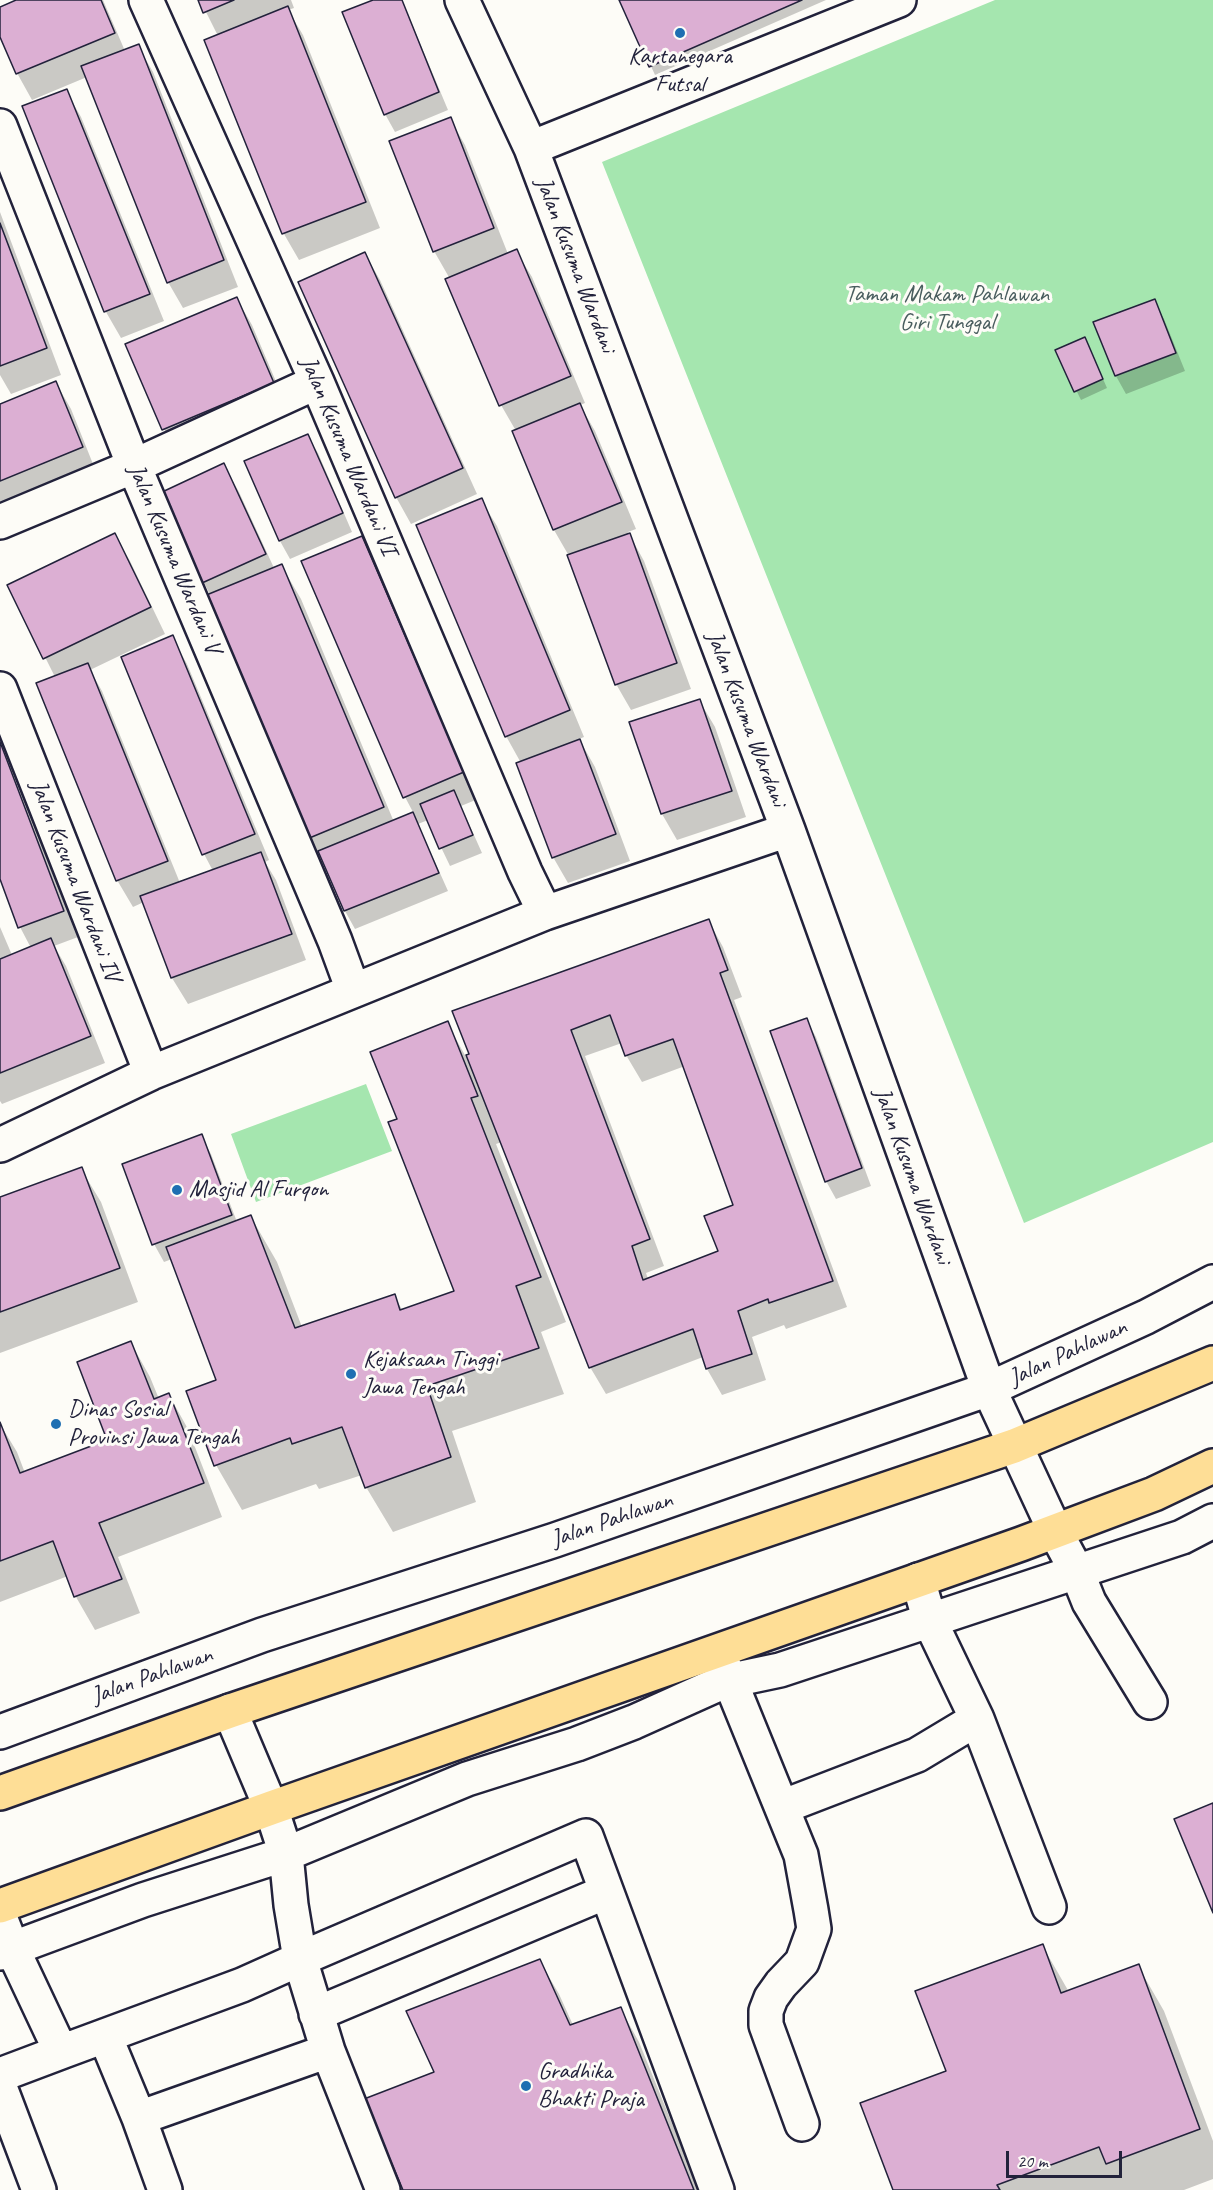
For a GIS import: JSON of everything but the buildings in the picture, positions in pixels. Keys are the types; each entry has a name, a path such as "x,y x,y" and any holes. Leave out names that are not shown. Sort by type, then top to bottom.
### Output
{"main road":[{"path":"0,1793 230,1711 1014,1446 1213,1363"},
{"path":"0,1906 271,1808 723,1665 918,1580 1055,1532 1154,1494 1213,1466"}],"street":[{"name":"Jalan Kusuma Wardani VI","path":"146,0 317,382 525,872 545,913"},
{"name":"Jalan Kusuma Wardani","path":"462,0 531,148 788,830 989,1389 1014,1446"},
{"path":"531,148 899,0"},
{"name":"Jalan Kusuma Wardani V","path":"0,126 134,466 335,941 353,990"},
{"path":"0,522 134,466 317,382"},
{"name":"Jalan Kusuma Wardani IV","path":"0,689 151,1073"},
{"path":"0,1145 151,1073 545,913 788,830"},
{"name":"Jalan Pahlawan","path":"0,1732 262,1635 555,1540 989,1389 1146,1317 1213,1282"},
{"path":"1014,1446 1077,1572 1089,1602 1150,1702"},
{"path":"6,1951 143,1900 286,1854 467,1779 577,1744 624,1726 723,1665 780,1670 1182,1537 1213,1521"},
{"path":"918,1580 930,1621 977,1719 1049,1907"},
{"path":"723,1665 801,1855 814,1929 802,1962 781,1984 771,1998 766,2011 766,2025 802,2124"},
{"path":"230,1711 271,1808 286,1854 300,1959 316,2014 328,2051 383,2190"},
{"path":"782,1807 917,1755 977,1719"},
{"path":"0,2075 242,1985 585,1836 717,2190"},
{"path":"316,2014 606,1892"},
{"path":"0,1917 6,1951 61,2052"},
{"path":"105,2036 139,2118 165,2190"},
{"path":"139,2118 328,2051"},
{"path":"0,2087 39,2190"}],"green space":[{"name":"Taman Makam Pahlawan Giri Tunggal","path":"995,0 1213,0 1213,1142 1024,1223 602,162"},
{"path":"366,1084 392,1151 256,1202 231,1134"}],"place":[{"name":"Kartanegara Futsal","path":"680,33"},
{"name":"Masjid Al Furqon","path":"177,1190"},
{"name":"Kejaksaan Tinggi Jawa Tengah","path":"351,1374"},
{"name":"Dinas Sosial Provinsi Jawa Tengah","path":"56,1424"},
{"name":"Gradhika Bhakti Praja","path":"526,2086"}]}
